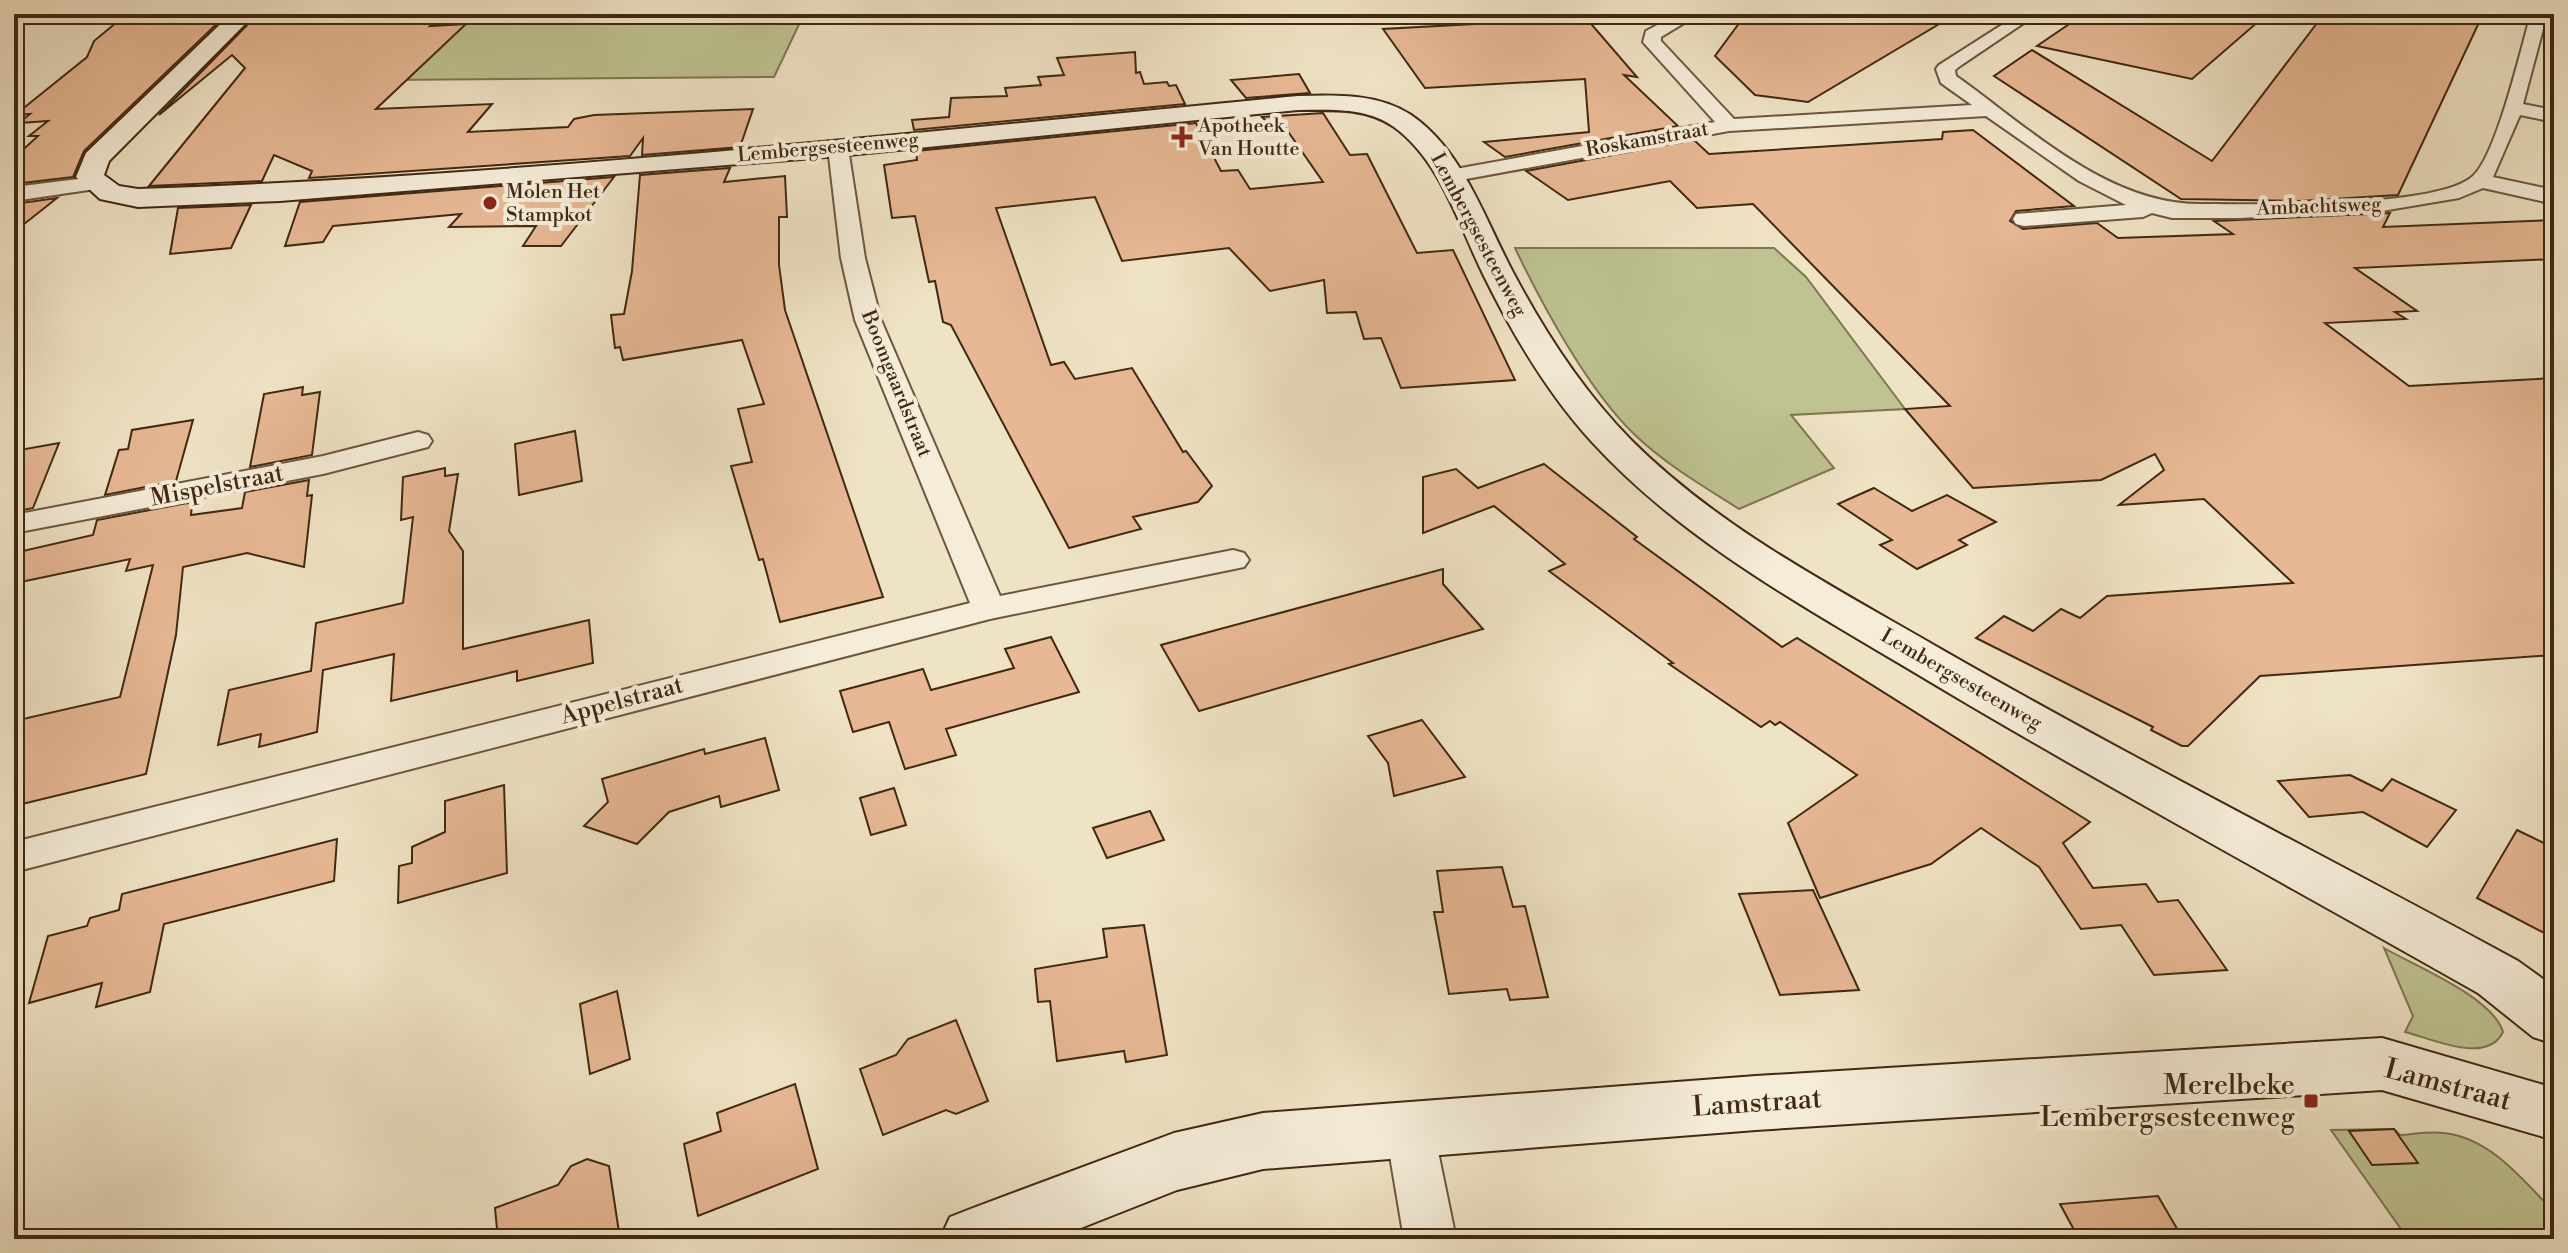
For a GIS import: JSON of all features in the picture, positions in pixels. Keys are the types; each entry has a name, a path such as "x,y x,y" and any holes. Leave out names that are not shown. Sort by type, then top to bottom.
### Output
{"street":[{"path":"14,194 94,183 90,177 96,159 204,49 244,14"},
{"name":"Roskamstraat","path":"1691,14 1659,29 1652,35 1652,42 1729,125"},
{"path":"2539,14 2512,108 2488,171 2480,181 2554,197"},
{"name":"Ambachtsweg","path":"2029,15 1945,69 1948,79 2111,192 2154,209"},
{"path":"2532,44 2554,48"},
{"name":"Lembergsesteenweg","path":"94,183 110,193 161,200 463,180 1335,102 1362,104 1400,117 1430,146 1450,176 1548,365 1603,433 1649,479 1709,525 1798,584 1997,702 2498,977 2554,1020"},
{"path":"2512,108 2554,116"},
{"path":"1729,125 1992,110"},
{"name":"Roskamstraat","path":"1450,176 1729,125"},
{"name":"Boomgaardstraat","path":"838,148 853,258 868,320 989,609"},
{"name":"Ambachtsweg","path":"2024,219 2154,209 2201,211 2414,203 2463,191 2480,181"},
{"name":"Mispelstraat","path":"14,524 323,465 418,441"},
{"name":"Appelstraat","path":"14,857 989,609 1233,560"},
{"name":"Lamstraat","path":"973,1239 1174,1162 1263,1141 1756,1103 2382,1064 2553,1106"},
{"path":"1410,1132 1430,1239"}],"green space":[{"path":"121,14 118,18 14,25 14,17"},
{"path":"462,14 804,14 774,77 384,80"},
{"path":"1347,14 1510,14 1523,18 1354,24"},
{"path":"1515,248 1774,248 1806,277 1905,409 1791,415 1834,468 1739,509 1658,455 1617,416 1568,346"},
{"path":"2384,948 2469,995 2485,1007 2503,1032 2495,1042 2472,1048 2444,1044 2405,1032 2413,1016"},
{"path":"2394,1129 2400,1135 2444,1133 2477,1143 2492,1152 2554,1212 2554,1239 2408,1239 2331,1130"}],"building":[{"path":"227,14 84,151 73,177 14,184 14,158 38,136 29,136 48,121 19,123 30,114 15,115 87,57 94,41 123,17"},
{"path":"258,14 410,14 410,19 438,18 430,26 466,24 376,109 492,104 468,132 568,127 574,119 594,115 753,109 740,147 642,155 643,138 630,156 309,178 312,171 274,155 262,181 149,186 245,68 232,55 159,115"},
{"path":"1746,14 1956,14 1808,102 1755,95 1715,56"},
{"path":"2084,14 2267,14 2192,79 2037,46"},
{"path":"2324,14 2483,14 2398,195 2300,201 2181,199 1994,76 2032,50 2212,161"},
{"path":"1586,18 1637,77 1624,75 1678,126 1505,157 1484,142 1589,132 1585,79 1425,88 1383,29"},
{"path":"1135,52 1136,73 1140,72 1144,84 1167,82 1169,86 1176,85 1185,104 914,130 912,120 949,117 951,98 1007,96 1005,88 1041,85 1038,77 1064,75 1057,58"},
{"path":"1299,74 1310,93 1246,98 1231,80"},
{"path":"1323,113 1350,155 1367,154 1417,253 1453,250 1515,380 1401,388 1381,338 1364,339 1356,312 1327,313 1324,280 1270,291 1229,248 1122,261 1095,197 996,208 1051,365 1064,362 1075,379 1132,368 1183,452 1186,451 1212,486 1198,502 1133,517 1141,529 1069,548 951,325 943,322 935,281 929,282 915,216 892,218 884,165 917,160 916,151 1196,123 1221,171 1238,170 1250,189 1323,182 1280,120 1266,121 1262,117"},
{"path":"1973,130 2074,206 2016,211 2010,221 2023,229 2097,223 2118,238 2233,234 2214,221 2390,213 2383,227 2554,220 2554,259 2355,268 2417,311 2395,312 2406,319 2325,323 2409,386 2554,378 2554,655 2260,676 2188,746 2182,746 2151,730 2153,727 1976,638 2004,616 2033,631 2061,609 2080,618 2107,596 2293,583 2204,499 2119,505 2164,470 2155,454 2101,480 1973,488 1905,409 1950,406 1753,204 1697,208 1670,181 1568,200 1526,171 1694,140 1709,154 1942,139 1943,132"},
{"path":"730,168 724,182 785,176 787,217 779,217 779,265 785,310 883,597 780,622 763,559 759,560 731,466 752,462 738,409 764,404 742,340 623,360 620,347 615,348 611,315 624,314 632,271 640,175"},
{"path":"614,177 561,246 523,246 536,226 449,227 461,214 333,226 323,242 285,246 300,202"},
{"path":"57,198 14,232 14,204"},
{"path":"251,205 231,248 170,254 178,208"},
{"path":"303,387 302,395 320,392 312,455 250,467 264,394"},
{"path":"193,420 176,481 105,495 119,450 128,449 132,430"},
{"path":"575,431 582,481 519,495 515,444"},
{"path":"59,443 33,508 14,512 14,451"},
{"path":"1544,464 1637,537 1634,539 1782,647 1797,638 2090,822 2063,843 2093,888 2146,884 2158,902 2178,900 2227,970 2154,975 2121,925 2081,929 2039,867 1981,828 1931,864 1820,898 1788,823 1857,775 1780,722 1775,725 1770,721 1761,727 1669,664 1673,663 1549,571 1565,564 1494,506 1423,533 1423,477 1456,469 1478,488"},
{"path":"445,468 445,476 458,474 449,531 463,551 463,649 589,620 593,663 517,681 517,671 391,701 394,654 323,670 317,732 259,747 261,734 218,745 229,690 311,671 316,623 403,603 413,517 401,520 403,477"},
{"path":"309,480 307,496 312,495 304,567 247,553 183,567 176,635 146,774 14,806 14,721 120,697 153,565 126,571 130,559 16,583 14,553 93,535 97,520 187,503 192,504 191,515 242,508 245,492"},
{"path":"1874,488 1912,511 1947,495 1996,522 1959,540 1967,545 1917,569 1880,545 1892,540 1838,504"},
{"path":"1443,569 1443,584 1483,629 1199,711 1161,645"},
{"path":"1051,637 1079,692 946,729 956,755 905,769 889,722 853,732 840,691 923,669 931,690 1014,668 1005,649"},
{"path":"1422,720 1465,777 1394,796 1388,763 1368,736"},
{"path":"765,738 779,790 721,807 719,796 669,812 637,844 584,826 608,802 602,779 704,749 705,754"},
{"path":"2350,775 2382,791 2392,779 2456,810 2427,847 2363,812 2309,817 2278,781"},
{"path":"504,785 507,873 398,903 399,866 412,863 412,847 445,832 445,801"},
{"path":"894,788 906,825 871,835 860,798"},
{"path":"1150,811 1164,840 1107,858 1093,828"},
{"path":"2517,830 2554,848 2554,938 2477,898"},
{"path":"337,839 334,881 164,924 150,992 96,1007 102,983 29,1003 48,936 87,926 90,918 119,910 122,894"},
{"path":"1502,867 1513,907 1525,906 1548,997 1510,1000 1507,989 1449,994 1434,912 1443,912 1437,871"},
{"path":"1813,890 1859,990 1780,995 1739,894"},
{"path":"1144,925 1167,1055 1126,1062 1124,1051 1057,1061 1050,1001 1038,1002 1035,969 1107,957 1103,929"},
{"path":"617,991 630,1059 590,1074 580,1004"},
{"path":"956,1020 988,1101 956,1114 946,1110 883,1135 860,1069 896,1055 908,1039"},
{"path":"795,1084 818,1169 698,1216 684,1144 721,1131 717,1113"},
{"path":"2394,1129 2418,1163 2372,1165 2349,1131"},
{"path":"587,1159 609,1166 620,1239 498,1239 495,1208 558,1185 571,1166"},
{"path":"2158,1196 2183,1239 2079,1239 2060,1204"}],"place":[{"name":"Apotheek Van Houtte","path":"1182,137"},
{"name":"Molen Het Stampkot","path":"490,203"},
{"name":"Merelbeke Lembergsesteenweg","path":"2311,1101"}]}
